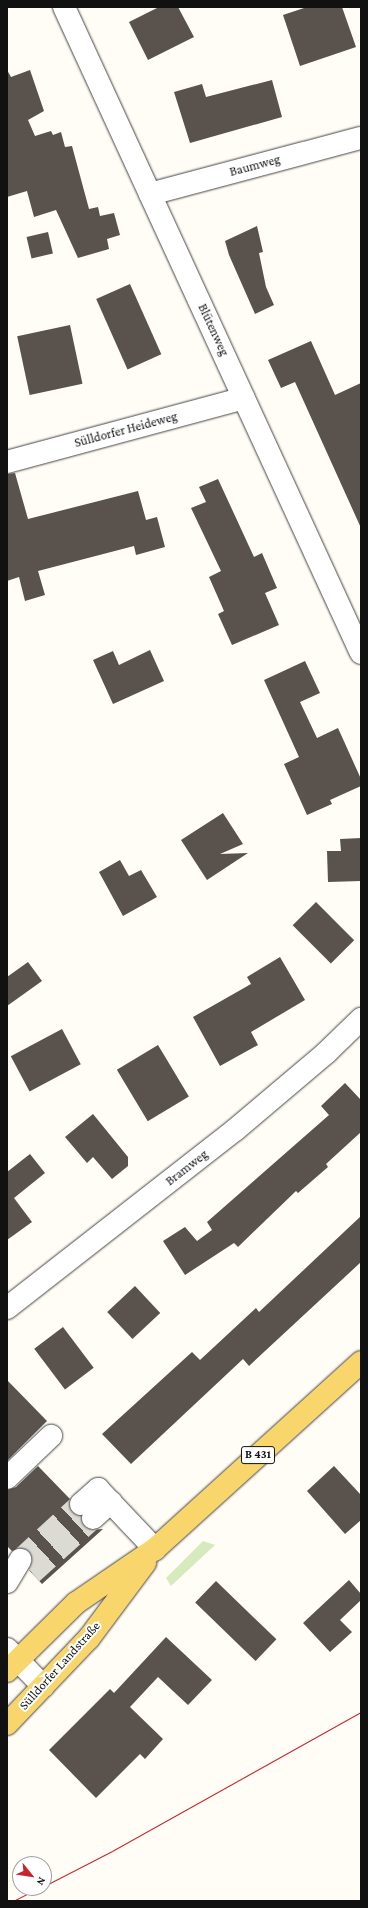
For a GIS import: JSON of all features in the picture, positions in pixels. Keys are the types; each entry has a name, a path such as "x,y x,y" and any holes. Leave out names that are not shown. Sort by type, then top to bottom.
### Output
{"main road":[{"name":"Sülldorfer Landstraße","path":"11,1660 76,1603 156,1549 361,1362"},
{"name":"Sülldorfer Landstraße","path":"7,1724 89,1638 156,1549"}],"street":[{"name":"Blütenweg","path":"64,7 361,653"},
{"name":"Baumweg","path":"150,194 361,138"},
{"name":"Sülldorfer Heideweg","path":"7,462 244,398"},
{"name":"Bramweg","path":"7,1308 235,1130 326,1053 361,1019"},
{"path":"7,1478 51,1436"},
{"path":"87,1511 98,1489 156,1549"},
{"path":"8,1581 26,1566"},
{"path":"11,1660 43,1686"}],"green space":[{"path":"203,1541 215,1545 171,1586 166,1578"}],"building":[{"path":"159,7 178,7 194,37 148,60 129,22"},
{"path":"307,7 342,7 356,47 300,66 283,15"},
{"path":"7,70 11,77 30,70 44,111 28,120 35,136 51,131 53,135 61,132 65,147 72,146 89,209 98,207 100,216 114,213 120,235 107,239 109,249 78,258 56,210 34,217 27,191 7,197"},
{"path":"272,80 282,117 190,143 174,92 202,84 206,97"},
{"path":"257,226 263,252 259,253 266,287 274,305 255,314 229,255 225,241"},
{"path":"48,232 53,253 32,258 27,237"},
{"path":"130,284 161,354 128,369 96,299"},
{"path":"70,325 82,384 30,395 17,336"},
{"path":"311,341 335,395 361,383 361,528 295,382 281,388 268,360"},
{"path":"15,473 28,519 138,491 146,520 157,517 165,547 136,555 134,546 38,571 45,595 25,601 19,577 7,581 7,474"},
{"path":"218,479 254,557 262,553 277,588 265,593 279,625 232,645 218,614 224,611 209,577 221,571 191,508 206,502 199,487"},
{"path":"150,650 164,681 113,704 93,660 113,651 119,665"},
{"path":"305,661 320,693 300,702 317,738 338,728 361,779 361,786 330,800 332,804 307,815 284,764 299,757 264,680"},
{"path":"223,813 243,844 220,854 248,853 207,880 181,840"},
{"path":"361,838 361,881 328,882 327,851 341,851 340,839"},
{"path":"120,860 129,876 141,870 157,897 123,916 99,872"},
{"path":"316,902 354,940 331,964 293,925"},
{"path":"280,957 305,1000 251,1032 258,1045 220,1066 193,1017 251,984 247,977"},
{"path":"28,962 42,981 7,1006 7,977"},
{"path":"62,1029 81,1064 30,1092 11,1056"},
{"path":"158,1045 189,1096 148,1121 117,1070"},
{"path":"345,1083 361,1100 361,1132 326,1164 328,1167 298,1193 296,1191 238,1247 234,1243 185,1275 163,1241 185,1227 197,1241 212,1230 207,1222 329,1115 321,1106"},
{"path":"93,1114 128,1157 128,1166 112,1179 93,1157 87,1163 65,1137"},
{"path":"30,1154 45,1173 14,1198 32,1222 7,1240 7,1172"},
{"path":"361,1216 361,1262 249,1366 243,1359 131,1464 102,1434 192,1352 200,1360 256,1308 259,1312"},
{"path":"135,1286 160,1313 132,1339 107,1312"},
{"path":"63,1327 94,1368 65,1389 34,1349"},
{"path":"7,1380 47,1421 7,1461"},
{"path":"38,1466 70,1499 71,1512 81,1516 84,1527 89,1530 103,1529 42,1584 29,1570 32,1561 31,1554 21,1548 12,1551 7,1546 7,1490 16,1487"},
{"path":"334,1466 361,1495 361,1520 345,1534 307,1491"},
{"path":"349,1580 361,1594 361,1600 340,1620 352,1632 330,1652 303,1623"},
{"path":"216,1581 276,1639 256,1661 195,1603"},
{"path":"166,1637 212,1680 188,1705 158,1677 130,1707 163,1739 145,1759 140,1754 96,1798 49,1750 110,1689 114,1693"}],"tunnel":[{"path":"20,1560 81,1504"},
{"path":"32,1573 93,1518"}],"tram line":[{"path":"52,1882 112,1851 361,1712"},
{"path":"13,1901 23,1896"}]}
